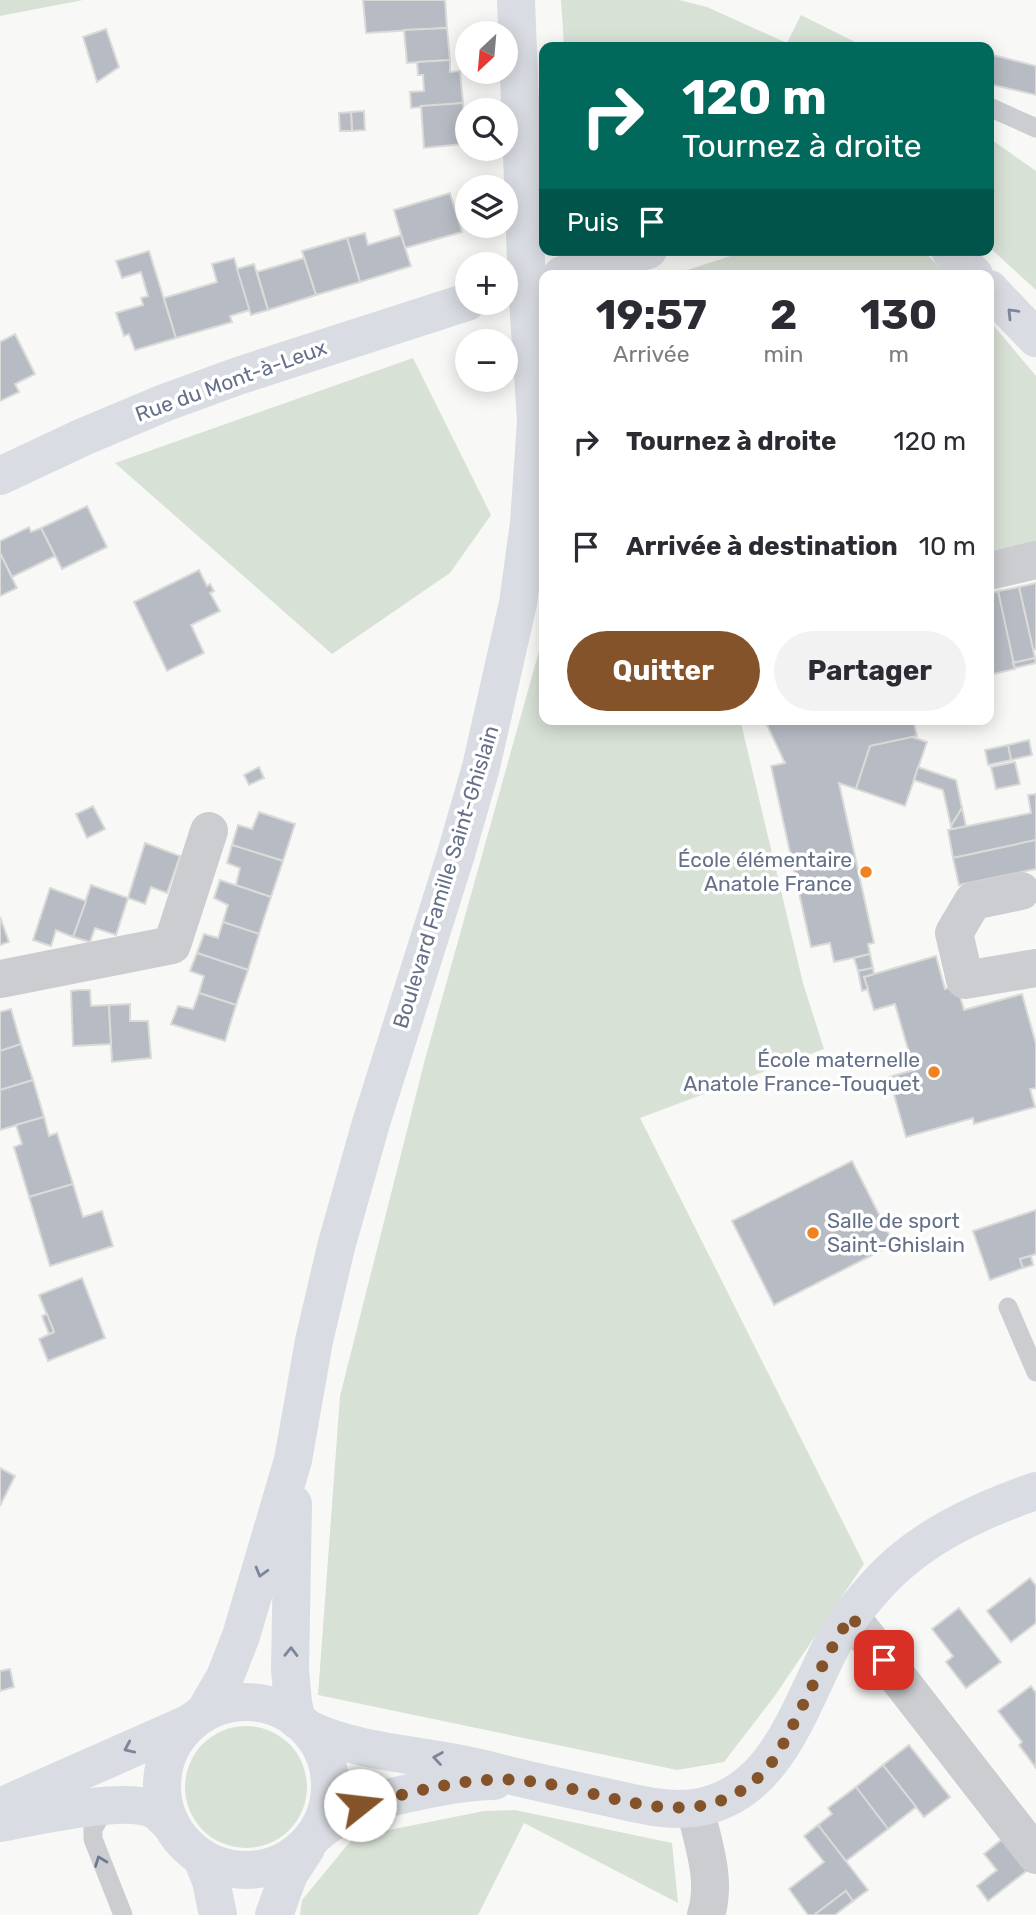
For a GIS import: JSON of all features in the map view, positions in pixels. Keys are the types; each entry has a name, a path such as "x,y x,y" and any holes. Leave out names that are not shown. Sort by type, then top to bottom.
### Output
{"main road":[{"path":"516,0 535,283"},
{"path":"580,270 627,256"},
{"path":"956,256 969,270"},
{"name":"Boulevard Famille Saint-Ghislain","path":"198,1718 225,1677 241,1636 293,1460 314,1341 336,1247 370,1123 474,792 500,691 518,603 532,495 536,421 535,283"},
{"path":"994,294 1036,338"},
{"name":"Rue du Mont-à-Leux","path":"0,476 164,403 250,372 455,306"},
{"name":"Boulevard Famille Saint-Ghislain","path":"293,1460 290,1670 293,1703 303,1724"},
{"path":"0,1807 224,1705 246,1702 268,1705 341,1743 445,1759 528,1781 647,1806 695,1808 726,1798 750,1784 769,1766 783,1744 833,1644 875,1586 897,1565 956,1524 1003,1502 1036,1491"},
{"path":"198,1718 170,1749 163,1771 162,1794 167,1816 182,1841 202,1858 226,1868 244,1871 286,1861 340,1815 360,1805 400,1794 477,1781 528,1781"},
{"path":"274,1915 289,1874 326,1815 331,1785 325,1755 303,1724"},
{"path":"0,1823 106,1807 141,1806 151,1809 172,1826"},
{"path":"202,1858 211,1881 218,1915"}],"street":[{"path":"994,570 1036,560"},
{"path":"0,979 172,945 209,831"},
{"path":"1021,891 973,901 954,933 965,980 1036,968"},
{"path":"851,1616 1036,1855"},
{"path":"695,1808 710,1875 711,1891 706,1915"}],"lane":[{"path":"994,109 1036,128"},
{"path":"1008,1307 1036,1372"},
{"path":"106,1807 93,1829 93,1839 122,1915"}],"shaded area":[{"path":"0,0 83,0 0,16"},
{"path":"561,0 679,0 707,7 785,42 564,42"},
{"path":"801,15 855,42 788,42"},
{"path":"994,142 1036,171 1036,290 994,252"},
{"path":"731,256 928,256 943,270 687,270"},
{"path":"994,326 1036,376 1036,542 994,550"},
{"path":"413,358 491,515 450,573 332,654 115,463"},
{"path":"539,651 539,725 741,725 803,983 824,1049 640,1118 864,1564 774,1697 724,1762 677,1770 318,1695 340,1396 424,1063"},
{"path":"246,1726 269,1731 289,1744 302,1764 307,1787 302,1810 289,1830 269,1843 246,1848 223,1843 203,1830 190,1810 185,1787 190,1764 203,1744 223,1731"},
{"path":"515,1810 672,1843 678,1903 524,1823 478,1915 300,1915 302,1900 354,1837 484,1811"}],"building":[{"path":"363,0 445,0 447,28 366,33"},
{"path":"447,28 450,60 407,63 404,30"},
{"path":"106,29 119,67 97,82 83,37"},
{"path":"994,55 1036,66 1036,95 994,85"},
{"path":"450,60 450,72 455,72 455,84 461,84 463,98 455,98 455,104 411,108 410,92 424,91 423,75 418,75 417,62"},
{"path":"455,104 455,145 424,148 421,106"},
{"path":"364,111 365,130 352,131 351,112"},
{"path":"351,112 352,131 340,131 339,113"},
{"path":"450,193 455,209 455,234 405,248 394,210"},
{"path":"365,233 368,245 401,235 411,266 360,282 347,238"},
{"path":"347,238 360,282 316,295 302,251"},
{"path":"149,251 176,338 135,350 129,334 124,336 116,313 143,305 141,298 148,296 141,272 122,278 116,261"},
{"path":"234,258 250,310 230,316 232,322 176,338 164,298 217,282 212,264"},
{"path":"304,258 316,295 268,310 257,272"},
{"path":"254,264 268,310 251,315 237,269"},
{"path":"15,334 35,374 15,384 19,392 0,401 0,342"},
{"path":"87,506 107,547 62,569 41,528"},
{"path":"29,527 31,532 41,528 55,556 12,577 0,553 0,541"},
{"path":"0,553 17,588 0,596"},
{"path":"199,570 207,586 210,584 214,591 210,593 220,611 191,625 204,653 167,671 134,602"},
{"path":"1036,583 1036,649 1033,650 1019,587"},
{"path":"1019,587 1035,658 1013,663 998,591"},
{"path":"998,591 1015,669 994,674 994,592"},
{"path":"1035,658 1036,663 1015,668 1013,663"},
{"path":"767,725 914,725 917,736 870,746 856,789 839,783 874,943 868,944 870,954 834,962 830,943 811,947 771,766 785,763"},
{"path":"912,737 927,742 905,806 856,789 870,746"},
{"path":"1029,740 1032,755 1011,760 1008,745"},
{"path":"1008,745 1011,760 988,765 985,750"},
{"path":"1015,762 1020,784 996,789 991,767"},
{"path":"259,767 264,778 249,785 244,775"},
{"path":"918,767 956,780 962,808 951,826 943,790 914,780"},
{"path":"1036,794 1036,840 953,858 948,830 1031,813 1028,795"},
{"path":"93,806 105,829 87,838 76,814"},
{"path":"962,808 966,826 952,829 951,826"},
{"path":"259,812 295,824 283,861 232,845 238,825 252,829"},
{"path":"1036,840 1036,869 959,885 953,858"},
{"path":"145,843 180,856 167,893 151,887 145,904 128,898"},
{"path":"232,845 283,861 271,897 236,885 240,868 227,863"},
{"path":"220,880 271,897 259,934 223,922 228,905 214,898"},
{"path":"91,885 128,898 116,935 95,928 90,942 73,937"},
{"path":"50,888 86,901 73,937 56,930 51,946 33,940"},
{"path":"0,917 9,942 0,945"},
{"path":"223,922 259,934 248,970 197,953 204,934 218,938"},
{"path":"197,953 248,970 236,1005 199,993 204,976 190,971"},
{"path":"870,954 873,968 858,971 854,958"},
{"path":"936,956 945,989 957,986 964,1010 1022,994 1036,1044 1036,1088 1030,1089 1035,1107 974,1124 973,1118 906,1137 889,1077 914,1070 895,1004 874,1010 864,977"},
{"path":"873,968 874,974 864,977 868,989 862,991 858,971"},
{"path":"90,990 91,1006 109,1005 111,1044 73,1046 71,991"},
{"path":"199,993 236,1005 225,1041 171,1024 178,1006 193,1009"},
{"path":"130,1004 130,1021 148,1021 151,1058 112,1062 109,1005"},
{"path":"11,1009 21,1044 0,1051 0,1012"},
{"path":"21,1044 33,1080 0,1090 0,1051"},
{"path":"33,1080 44,1117 0,1130 0,1090"},
{"path":"44,1117 49,1136 57,1133 73,1184 29,1197 14,1147 22,1144 16,1125"},
{"name":"Salle de sport Saint-Ghislain","path":"852,1161 894,1244 774,1305 732,1221"},
{"path":"73,1184 83,1217 102,1211 113,1246 50,1266 29,1197"},
{"path":"1036,1210 1036,1254 1020,1259 1023,1268 990,1280 973,1231"},
{"path":"1031,1256 1033,1265 1023,1268 1020,1259"},
{"path":"82,1278 105,1338 48,1361 39,1339 54,1332 39,1295"},
{"path":"47,1314 54,1332 49,1334 42,1316"},
{"path":"0,1468 15,1476 0,1506"},
{"path":"1030,1578 1036,1586 1036,1623 1011,1642 987,1611"},
{"path":"959,1608 1001,1662 966,1688 946,1662 953,1656 932,1629"},
{"path":"10,1669 14,1687 0,1691 0,1671"},
{"path":"1031,1686 1036,1693 1036,1768 1019,1745 1022,1742 998,1711"},
{"path":"909,1745 950,1797 924,1817 883,1765"},
{"path":"883,1765 916,1807 888,1829 856,1787"},
{"path":"856,1787 888,1829 846,1861 818,1825 832,1814 828,1808"},
{"path":"818,1825 868,1890 853,1901 846,1891 814,1915 808,1915 789,1889 824,1862 804,1836"},
{"path":"1005,1837 1029,1869 988,1901 977,1886 997,1870 984,1854"},
{"path":"846,1891 853,1901 835,1915 814,1915"}],"place":[{"name":"École élémentaire Anatole France","path":"866,872"},
{"name":"École maternelle Anatole France-Touquet","path":"934,1072"},
{"name":"Salle de sport Saint-Ghislain","path":"813,1233"}],"route":[{"path":"360,1805 400,1794 477,1781 528,1781 647,1806 695,1808 726,1798 750,1784 769,1766 783,1744 833,1644 851,1616 884,1660"}]}
